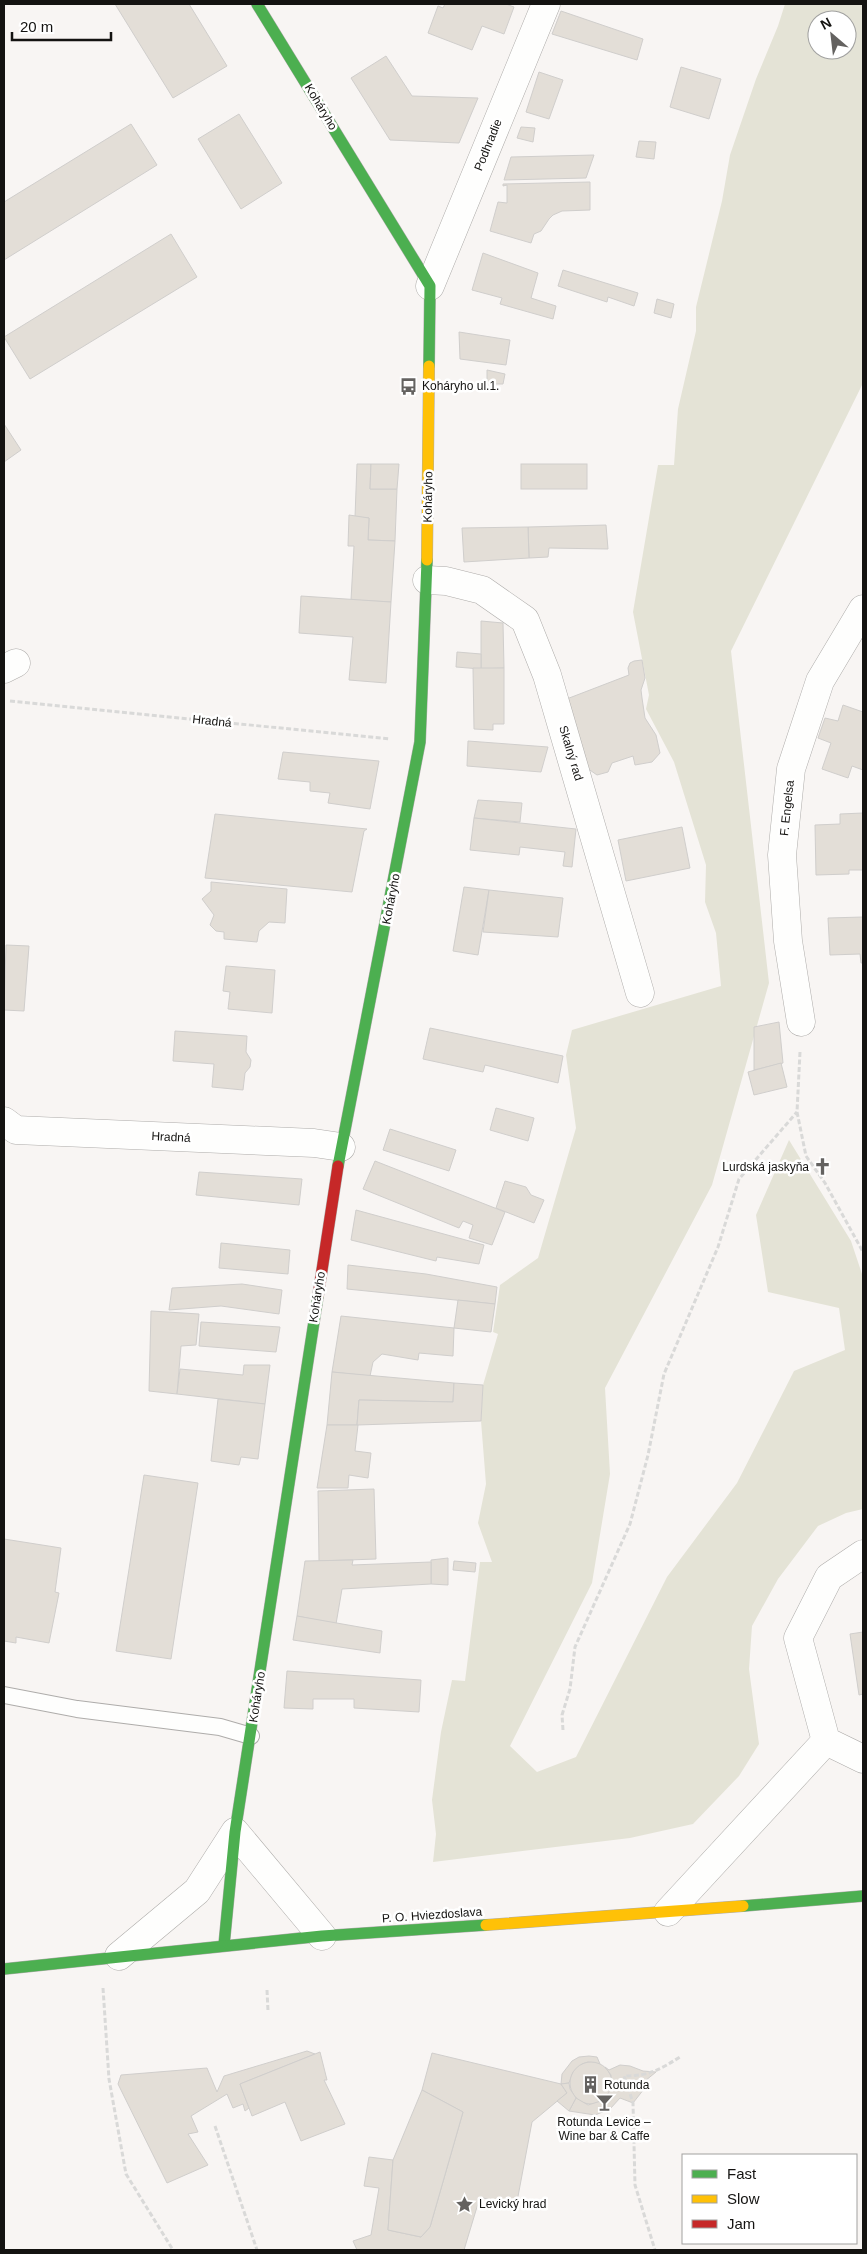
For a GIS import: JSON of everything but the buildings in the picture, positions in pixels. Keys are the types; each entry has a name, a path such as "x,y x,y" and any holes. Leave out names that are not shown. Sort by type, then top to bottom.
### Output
{"street":[{"name":"Koháryho","path":"224,1945 235,1832 341,1147 420,742 427,580 430,286 257,4"},
{"name":"Podhradie","path":"430,286 546,4"},
{"name":"Skalný rad","path":"427,580 446,581 482,590 525,620 547,675 640,992"},
{"name":"F. Engelsa","path":"802,1022 788,941 782,856 791,769 820,681 863,609"},
{"name":"Hradná","path":"4,1121 16,1130 314,1143 341,1147"},
{"path":"826,1741 798,1638 829,1577 863,1554"},
{"path":"826,1741 863,1758"},
{"path":"668,1912 826,1741"},
{"name":"Koháryho","path":"110,1957 197,1890 235,1832"},
{"path":"235,1832 322,1936"},
{"name":"P. O. Hviezdoslava","path":"4,1969 322,1936 668,1912 863,1896"}],"lane":[{"path":"4,1695 76,1709 220,1727 251,1736"}],"path":[{"name":"Hradná","path":"4,700 420,742"},
{"path":"802,1022 797,1112 806,1156 825,1183 863,1252"},
{"path":"563,1730 562,1715 570,1688 575,1647 630,1524 648,1455 664,1374 718,1247 739,1178 797,1112"},
{"path":"110,1957 109,2079 126,2174 173,2250"},
{"path":"267,1990 268,2011"},
{"path":"655,2250 635,2185 633,2103 624,2076 644,2076 656,2072 680,2057"},
{"path":"612,2087 628,2087"},
{"path":"215,2126 257,2250"}],"shaded area":[{"path":"785,4 863,4 863,383 731,651 769,983 712,1185 605,1388 610,1474 592,1583 510,1746 537,1772 576,1757 667,1577 737,1483 794,1371 845,1350 839,1308 768,1292 756,1215 789,1140 851,1241 863,1277 863,1509 846,1513 818,1526 778,1579 752,1626 749,1669 759,1744 739,1776 693,1824 630,1838 433,1862 436,1834 432,1800 441,1732 452,1680 465,1681 480,1562 492,1562 478,1523 486,1484 481,1421 483,1385 498,1334 493,1332 500,1285 538,1258 576,1128 566,1055 572,1030 721,986 716,933 705,902 706,865 674,762 646,709 649,695 633,612 658,465 674,465 678,409 696,331 696,307 722,201 730,155 756,79"}],"traffic: fast":[{"path":"257,4 430,286 429,366"},
{"path":"338,1166 420,742 427,560"},
{"path":"224,1945 235,1832 318,1296"},
{"path":"743,1906 863,1896"},
{"path":"4,1969 322,1936 486,1925"}],"traffic: slow":[{"path":"427,560 429,366"},
{"path":"486,1925 743,1906"}],"traffic: jam":[{"path":"318,1296 338,1166"}],"place":[{"name":"Koháryho ul.1.","path":"408,386"},
{"name":"Lurdská jaskyňa","path":"823,1167"},
{"name":"Rotunda","path":"590,2085"},
{"name":"Rotunda Levice – Wine bar & Caffe","path":"604,2103"},
{"name":"Levický hrad","path":"465,2204"}]}
